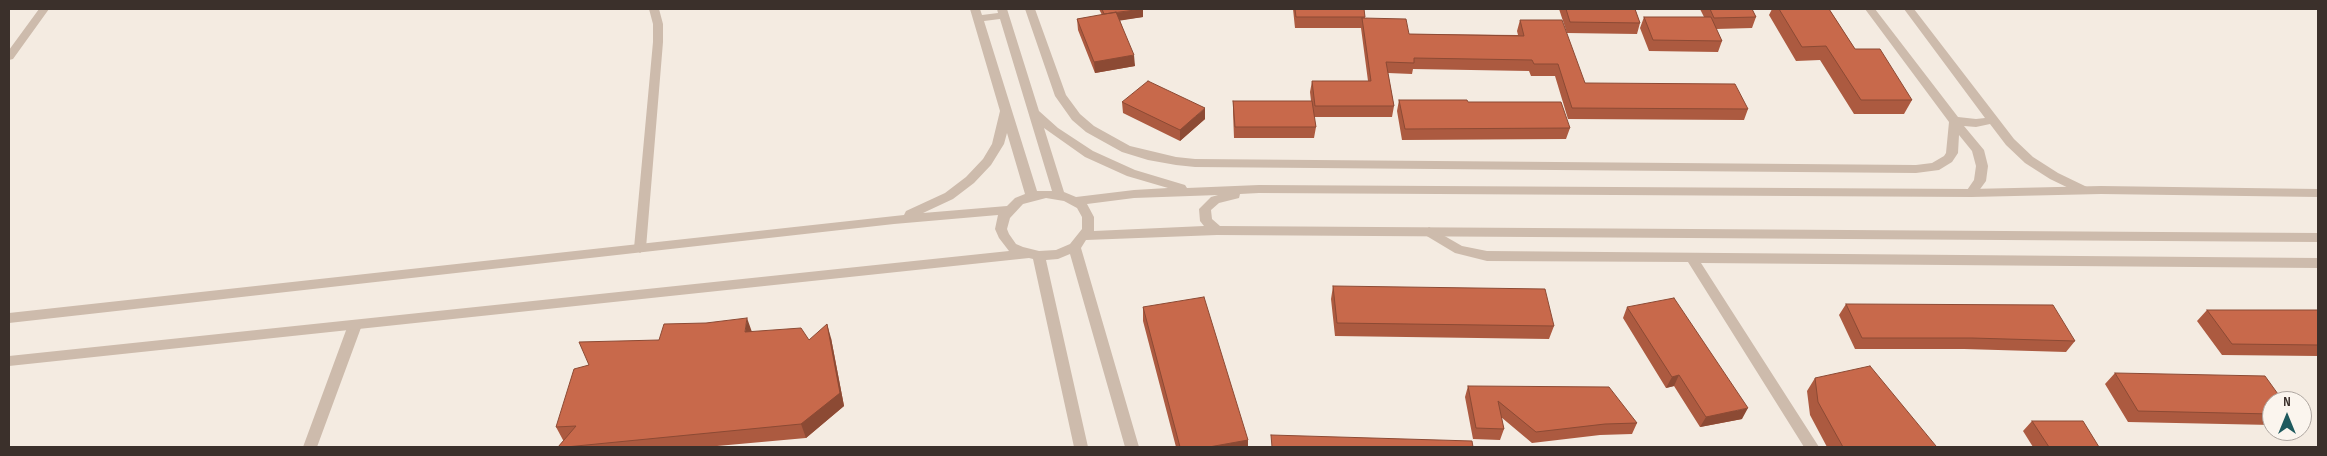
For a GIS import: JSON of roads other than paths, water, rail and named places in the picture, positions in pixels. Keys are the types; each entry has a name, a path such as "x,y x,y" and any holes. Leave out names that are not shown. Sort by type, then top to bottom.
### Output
{"street":[{"path":"9,57 44,9"},
{"path":"640,248 658,42 658,24 654,9"},
{"path":"1030,9 1061,96 1076,117 1101,136 1126,149 1148,156 1176,161 1195,163 1916,169 1934,166 1948,159 1952,153 1955,121"},
{"path":"1870,9 1932,94 1978,150 1982,166 1980,181 1971,193"},
{"path":"1909,9 2010,142 2029,160 2054,176 2084,190"},
{"path":"1032,196 977,14 1002,12 1059,195"},
{"path":"894,220 940,201 970,180 987,162 998,144 1004,124 1005,106"},
{"path":"1034,112 1054,131 1089,154 1131,172 1193,191"},
{"path":"1955,121 1976,123 1993,120"},
{"path":"1217,230 1206,221 1204,215 1209,204 1215,200 1259,189"},
{"path":"1075,201 1134,194 1259,189 1971,193 2084,190 2318,193"},
{"path":"9,361 1033,255 1058,254 1074,247 1085,236 1089,223 1085,210 1075,201 1059,195 1032,196 1008,210 1002,223 1003,235 1012,247 1033,255"},
{"path":"9,318 894,220 1008,210"},
{"path":"1085,236 1217,230 2318,238"},
{"path":"1429,232 1460,250 1487,256 2318,263"},
{"path":"1074,247 1132,447"},
{"path":"1033,255 1081,447"},
{"path":"1692,257 1812,447"},
{"path":"310,447 355,325"}]}
